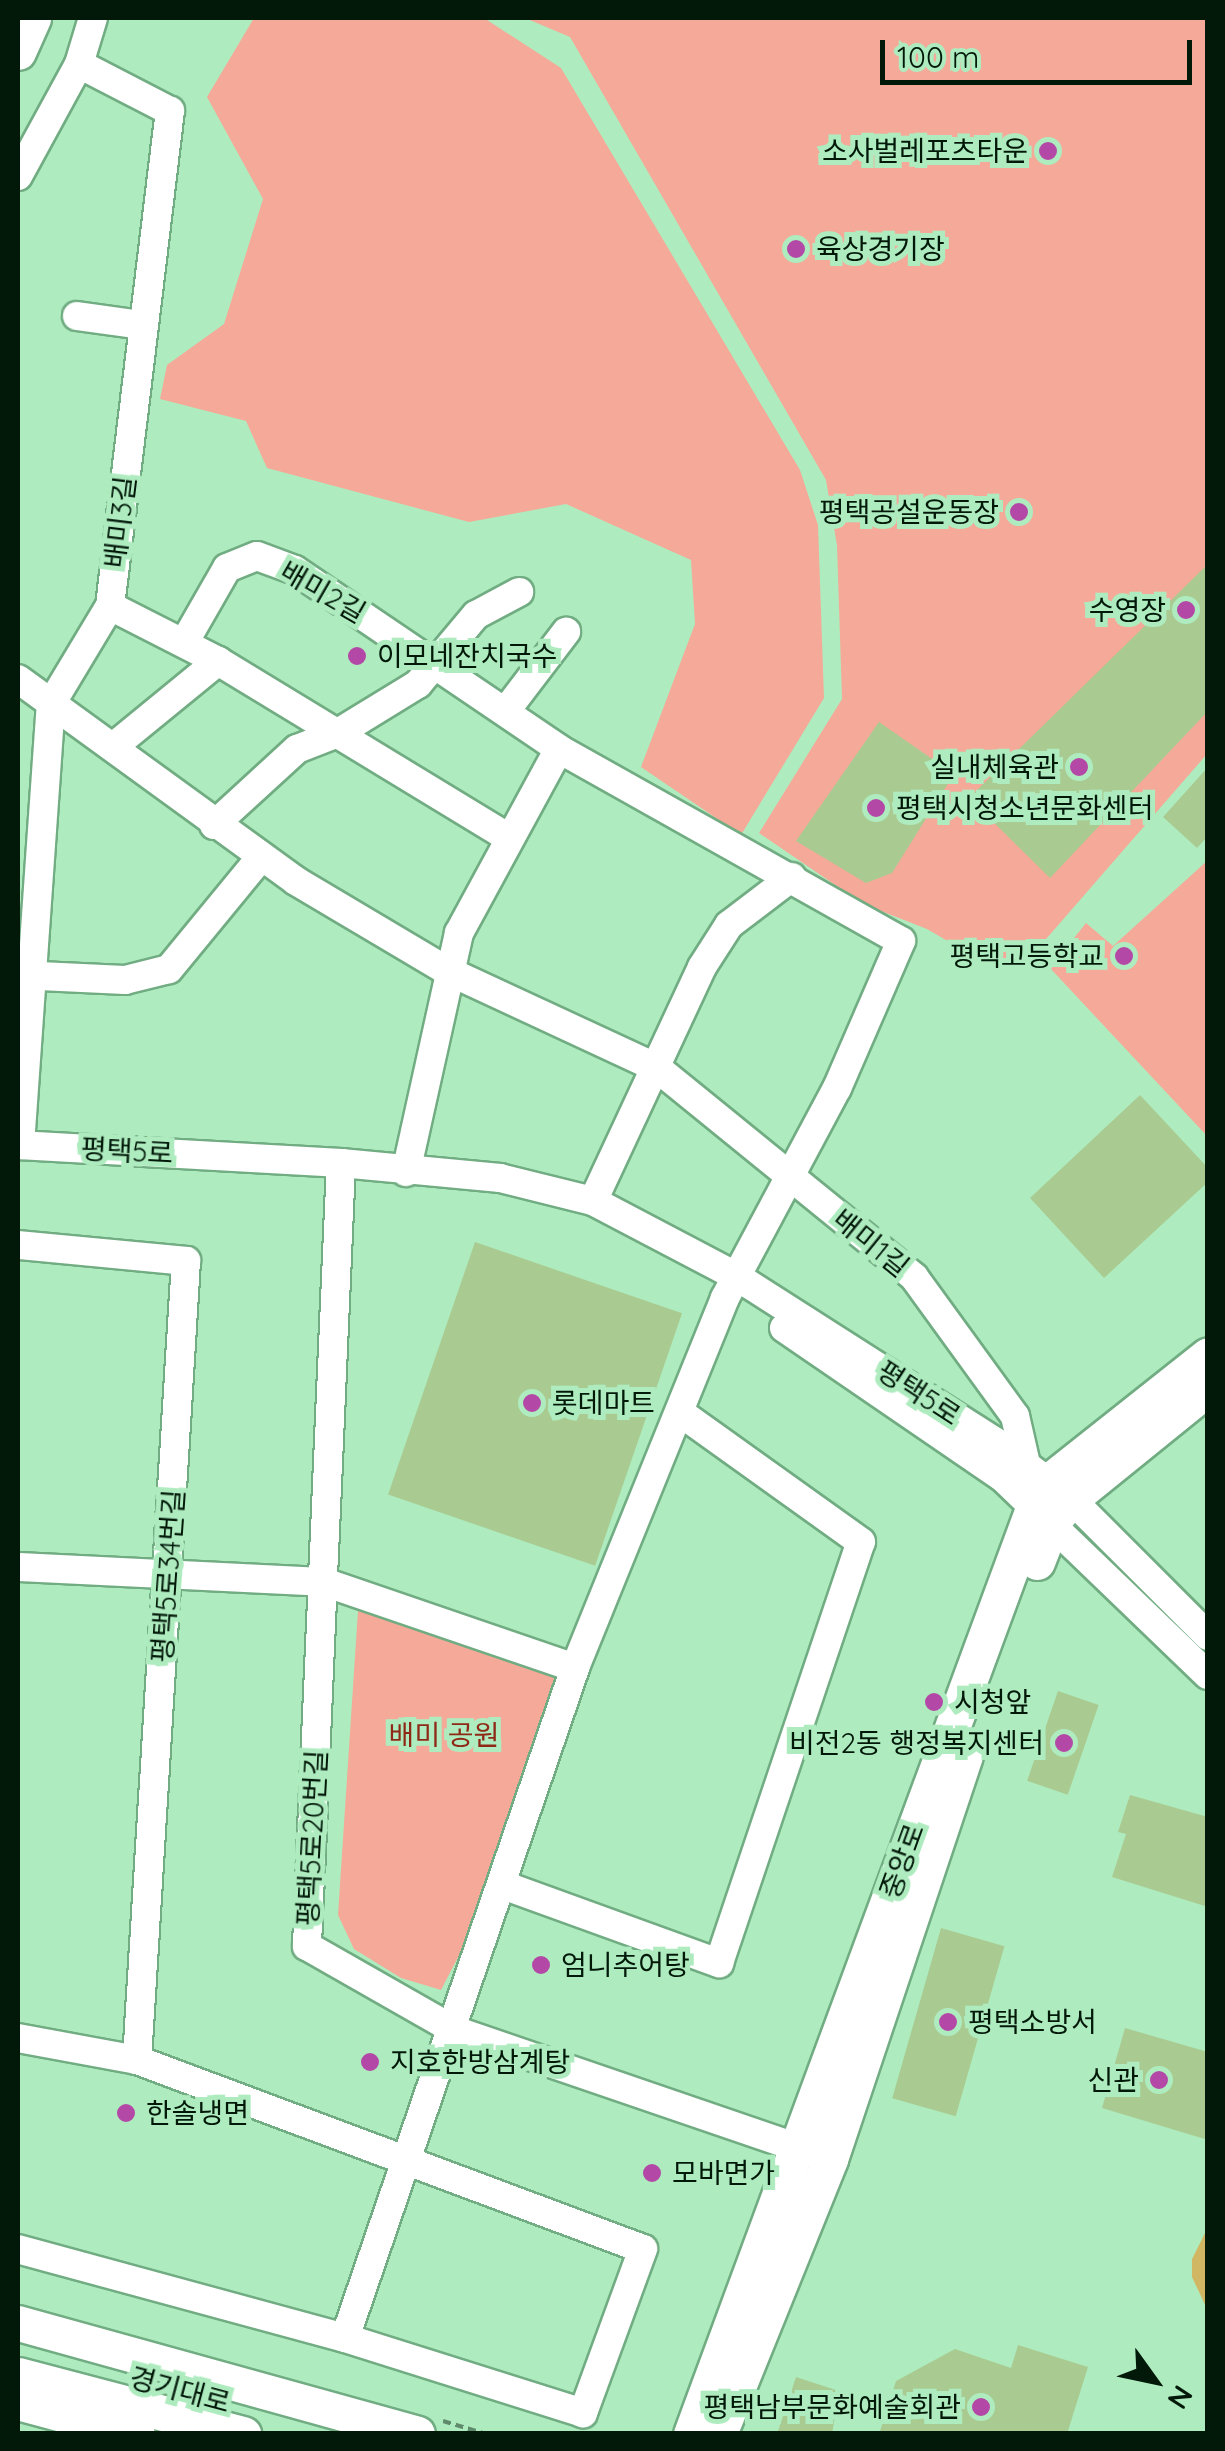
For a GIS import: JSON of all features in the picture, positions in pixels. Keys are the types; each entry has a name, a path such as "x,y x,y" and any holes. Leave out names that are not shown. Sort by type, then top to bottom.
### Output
{"main road":[{"path":"18,32 32,18"},
{"path":"18,52 32,18"},
{"path":"1046,1494 1208,1356"},
{"path":"1046,1494 1208,1388"},
{"name":"중앙로","path":"691,2434 796,2147 1046,1494"},
{"name":"중앙로","path":"719,2434 830,2159 981,1707 1046,1494"},
{"path":"18,2323 417,2434"},
{"name":"경기대로","path":"18,2347 342,2434"},
{"name":"경기대로","path":"18,2375 243,2434"},
{"path":"18,2402 138,2434"}],"street":[{"path":"18,176 79,64 93,18"},
{"name":"배미3길","path":"52,704 110,606 170,111 79,64"},
{"path":"77,316 142,326"},
{"name":"배미2길","path":"184,643 227,568 257,556 295,570 508,708 560,749 901,941 837,1088 786,1179"},
{"path":"214,825 297,749 338,733 418,684 476,616 519,592"},
{"path":"110,606 218,660 507,837"},
{"path":"508,708 566,632"},
{"path":"113,748 218,660"},
{"name":"배미1길","path":"18,679 261,857 446,970 657,1068 786,1179 914,1277 1015,1416 1046,1494"},
{"path":"18,1145 25,975 52,704"},
{"path":"406,1172 446,970 507,837 560,749"},
{"path":"25,975 125,980 170,968 261,857"},
{"path":"593,1201 702,967 730,925 792,877"},
{"name":"평택5로","path":"18,1145 341,1163 500,1178 593,1201 736,1276 1046,1494 1208,1636"},
{"name":"평택5로20번길","path":"341,1163 307,1946 454,2030 830,2159"},
{"path":"345,2338 454,2030 575,1668 736,1276 786,1179"},
{"name":"평택5로34번길","path":"18,1245 186,1261 170,1572 137,2060"},
{"path":"736,1276 760,1312 1003,1478 1046,1494 1208,1675"},
{"path":"503,1885 719,1963 862,1542 681,1413"},
{"path":"18,1566 324,1582 575,1668"},
{"path":"18,2038 137,2060 644,2249 583,2413 345,2338 18,2249"}],"green space":[{"path":"254,18 484,18 561,68 800,470 818,525 824,698 741,835 641,767 695,624 691,560 566,504 469,522 267,468 246,421 160,399 167,365 224,324 263,199 207,97"},
{"name":"평택공설운동장","path":"525,18 1207,18 1207,754 1020,969 987,964 927,929 863,904 759,833 842,699 837,545 826,480 570,37"},
{"path":"1207,861 1207,1136 1050,968 1086,923 1113,946"},
{"name":"배미 공원","path":"358,1611 551,1669 561,1687 468,1938 441,1990 401,1978 354,1949 338,1915"}],"shaded area":[{"path":"1207,2229 1207,2309 1192,2277 1192,2259"}],"building":[{"name":"실내체육관","path":"1208,564 1208,711 1050,878 969,798"},
{"name":"평택시청소년문화센터","path":"879,722 954,774 892,873 866,883 796,841"},
{"path":"1208,767 1208,836 1197,848 1163,817"},
{"path":"1140,1095 1208,1168 1208,1182 1104,1278 1030,1198"},
{"name":"롯데마트","path":"475,1242 682,1313 595,1566 388,1494"},
{"name":"비전2동 행정복지센터","path":"1058,1691 1099,1705 1068,1795 1027,1781"},
{"path":"1130,1795 1208,1817 1208,1907 1112,1877 1126,1834 1118,1832"},
{"name":"평택소방서","path":"941,1928 1004,1946 956,2116 892,2098"},
{"name":"신관","path":"1125,2028 1208,2052 1208,2140 1102,2108"},
{"name":"평택남부문화예술회관","path":"1018,2345 1088,2367 1067,2434 879,2434 896,2381 955,2349 1011,2368"},
{"path":"796,2377 839,2391 832,2434 777,2434"}],"place":[{"name":"소사벌레포츠타운","path":"1048,151"},
{"name":"육상경기장","path":"796,249"},
{"name":"평택공설운동장","path":"1019,512"},
{"name":"수영장","path":"1186,610"},
{"name":"이모네잔치국수","path":"357,656"},
{"name":"실내체육관","path":"1079,767"},
{"name":"평택시청소년문화센터","path":"876,808"},
{"name":"평택고등학교","path":"1124,956"},
{"name":"롯데마트","path":"532,1403"},
{"name":"시청앞","path":"934,1702"},
{"name":"비전2동 행정복지센터","path":"1064,1743"},
{"name":"엄니추어탕","path":"541,1965"},
{"name":"평택소방서","path":"948,2022"},
{"name":"지호한방삼계탕","path":"370,2062"},
{"name":"신관","path":"1159,2080"},
{"name":"한솔냉면","path":"126,2113"},
{"name":"모바면가","path":"652,2173"},
{"name":"평택남부문화예술회관","path":"981,2407"}]}
